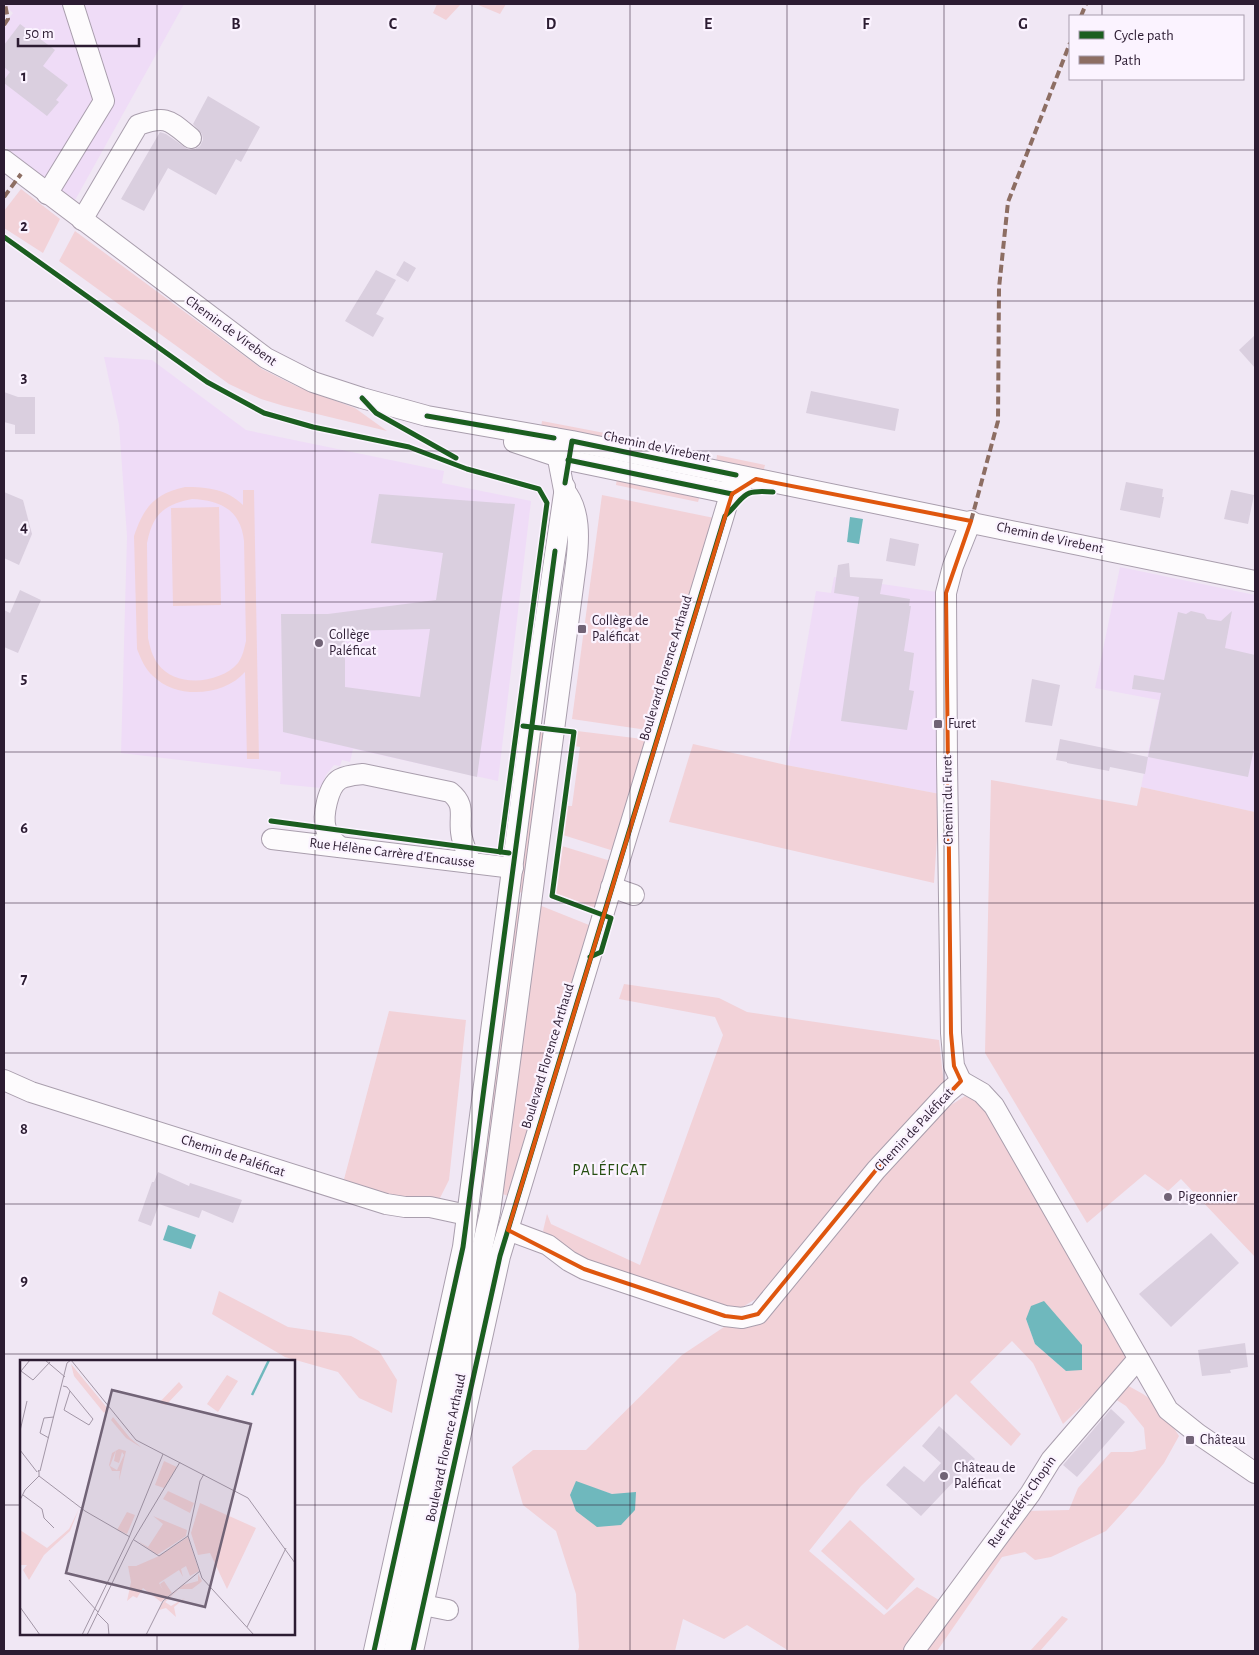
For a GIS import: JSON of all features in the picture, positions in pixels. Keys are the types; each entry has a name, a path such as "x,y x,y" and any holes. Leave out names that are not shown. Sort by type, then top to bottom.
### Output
{"street":[{"path":"47,194 104,101 72,4"},
{"path":"82,220 138,125 156,119 171,122 191,138"},
{"name":"Chemin de Virebent","path":"4,160 266,358 313,382 427,416 563,449 741,483 970,521 1255,580"},
{"name":"Boulevard Florence Arthaud","path":"374,1651 463,1247 537,677 564,490 563,449"},
{"name":"Boulevard Florence Arthaud","path":"413,1651 500,1256 611,887 741,483"},
{"name":"Boulevard Florence Arthaud","path":"394,1651 487,1222 577,555 578,535 575,511 564,490"},
{"name":"Chemin du Furet","path":"961,1081 954,1066 952,1033 946,593 953,566 970,521"},
{"path":"340,847 330,838 324,821 331,788 339,779 363,774 450,792 459,799 462,810 461,832 464,847 471,863"},
{"name":"Rue Hélène Carrère d'Encausse","path":"272,839 513,868"},
{"path":"611,887 634,895"},
{"name":"Chemin de Paléficat","path":"4,1080 31,1092 386,1204 405,1207 430,1207 487,1222 548,1245 569,1262 584,1269 725,1316 742,1318 758,1314 876,1170 948,1092 961,1081 982,1093 994,1106 1168,1410 1198,1434 1255,1473"},
{"name":"Rue Frédéric Chopin","path":"914,1651 1030,1494 1051,1460 1138,1359"},
{"path":"423,1606 448,1610"}],"highlighted area":[{"path":"756,479 971,521 946,593 951,1033 954,1066 961,1081 876,1170 758,1314 742,1318 725,1316 584,1269 508,1230 732,494"}],"shaded area":[{"path":"4,4 184,4 74,202 4,146 4,25 13,13"},
{"path":"437,4 461,4 446,20 433,13"},
{"path":"476,4 506,4 500,14"},
{"path":"21,189 60,219 43,253 4,228 4,211"},
{"path":"75,231 262,369 296,386 355,408 387,431 284,406 261,399 229,384 59,261"},
{"name":"Collège Paléficat","path":"104,357 152,360 246,430 444,471 442,483 531,501 498,781 353,749 350,762 342,760 340,766 334,765 326,775 321,788 280,784 281,772 121,753 127,536 119,425"},
{"path":"542,421 615,435 613,442 541,428"},
{"path":"625,437 707,454 705,461 624,444"},
{"path":"717,455 765,465 763,473 716,463"},
{"path":"617,478 700,495 698,502 616,485"},
{"path":"185,487 216,490 230,495 243,505 243,490 254,490 259,759 247,759 245,672 225,686 213,690 187,692 163,684 153,676 145,667 137,649 134,536 142,517 152,503 174,490","holes":["202,500 220,505 234,514 242,530 244,541 246,641 240,660 230,670 209,679 186,680 166,672 158,664 150,648 148,638 147,543 152,525 161,512 182,501"]},
{"path":"602,495 719,519 654,731 572,719"},
{"path":"219,507 221,605 173,606 171,508"},
{"path":"1120,567 1255,595 1255,812 1141,787 1159,700 1095,688"},
{"path":"834,577 937,592 940,794 786,765 816,591 831,593"},
{"path":"536,731 544,733 524,893 514,891"},
{"path":"577,731 651,740 617,852 563,835 567,806 572,806 580,747 575,746"},
{"path":"693,744 786,765 940,794 934,883 669,822"},
{"path":"991,780 1137,806 1141,787 1255,812 1255,1257 1181,1179 1168,1191 1145,1174 1087,1223 985,1053"},
{"path":"562,846 614,862 599,911 555,894"},
{"path":"513,902 522,903 484,1188 475,1185"},
{"path":"539,905 594,927 511,1197 500,1193"},
{"path":"624,984 719,998 747,1012 939,1040 944,1084 822,1219 761,1296 734,1312 573,1256 543,1231 547,1214 551,1224 640,1265 723,1035 715,1017 619,999"},
{"path":"389,1011 466,1020 449,1180 440,1198 391,1199 343,1183"},
{"path":"965,1096 982,1104 1131,1360 1063,1424 1033,1363 1012,1341 970,1382 1021,1434 1011,1446 956,1394 861,1486 809,1551 884,1615 917,1587 944,1603 907,1651 789,1651 747,1625 724,1639 683,1619 675,1651 578,1651 576,1594 556,1531 523,1505 512,1467 533,1450 586,1450 682,1355 730,1323 759,1320 937,1114","holes":["1026,1319 1066,1371 1035,1344","576,1482 612,1494 570,1495"]},
{"path":"219,1291 288,1327 351,1336 379,1351 397,1380 392,1413 359,1398 338,1372 285,1357 212,1314"},
{"path":"1125,1384 1160,1406 1179,1436 1164,1463 1138,1496 1106,1531 1051,1557 1035,1560 1025,1552 1002,1557 937,1651 924,1651 1026,1511 1069,1510 1078,1488 1111,1452 1132,1452 1146,1449 1144,1428 1126,1406 1112,1397"},
{"path":"850,1520 915,1579 887,1610 821,1551"},
{"path":"1062,1616 1068,1619 1040,1651 1030,1651"}],"water":[{"path":"850,517 863,519 859,544 847,542"},
{"path":"168,1225 196,1235 191,1249 163,1240"},
{"path":"1044,1301 1082,1345 1082,1370 1066,1371 1035,1344 1026,1319 1031,1306"},
{"path":"576,1481 612,1494 636,1492 635,1510 621,1525 597,1527 576,1511 570,1495"}],"building":[{"path":"20,24 55,50 43,66 68,85 56,100 59,102 47,116 4,83 10,72 4,67 4,45"},
{"path":"208,96 260,127 241,162 236,159 216,195 168,168 144,211 121,199 160,132 189,150 200,146 203,140 202,134 193,124"},
{"path":"404,261 416,268 408,282 396,275"},
{"path":"376,270 396,280 376,314 384,318 373,337 345,321"},
{"path":"1255,335 1255,368 1239,350"},
{"path":"811,391 899,409 895,431 806,413"},
{"path":"4,392 18,397 35,397 35,434 15,434 15,425 4,422"},
{"path":"1126,482 1163,489 1162,497 1164,497 1160,518 1120,510"},
{"path":"1231,490 1254,495 1248,524 1224,519"},
{"path":"4,492 23,500 32,534 19,565 4,558"},
{"path":"379,494 515,504 477,777 283,732 281,614 328,614 436,600 443,553 371,543","holes":["430,629 420,697 345,687 345,631"]},
{"path":"890,538 919,544 915,566 886,561"},
{"path":"849,563 850,577 883,579 880,594 910,599 909,606 911,606 904,651 914,653 909,690 914,691 907,730 841,721 859,597 834,593 838,565"},
{"path":"20,590 41,600 18,653 4,647 4,610 10,613"},
{"path":"1191,611 1204,614 1207,619 1221,621 1232,611 1225,648 1255,655 1255,744 1248,777 1148,757 1161,693 1132,689 1134,675 1164,680 1178,612 1186,614"},
{"path":"1032,679 1060,685 1052,726 1025,722"},
{"path":"1060,739 1148,757 1145,774 1110,767 1109,771 1056,760"},
{"path":"158,1172 189,1186 190,1183 242,1200 233,1223 202,1210 199,1218 159,1204 151,1226 138,1221 152,1182 154,1182"},
{"path":"1211,1233 1239,1263 1171,1327 1139,1294"},
{"path":"1245,1343 1248,1367 1230,1370 1231,1373 1202,1376 1198,1350"},
{"path":"1111,1409 1125,1422 1077,1477 1063,1465"},
{"name":"Château de Paléficat","path":"939,1426 975,1459 921,1516 886,1485 904,1466 924,1482 941,1463 922,1446"}],"marked path":[{"path":"4,25 8,19 5,4"},
{"path":"1081,15 1086,4"},
{"path":"971,521 998,421 999,288 1008,202 1069,46"},
{"path":"4,197 21,174"}],"cycle path":[{"path":"4,237 207,382 264,413 313,427 409,447 467,469 539,489 547,503 500,852"},
{"path":"362,398 376,413 456,458"},
{"path":"427,416 554,438"},
{"path":"565,483 572,441 736,475"},
{"path":"568,460 732,494"},
{"path":"413,1651 500,1256 725,516 749,493 773,492"},
{"path":"374,1651 463,1247 555,551"},
{"path":"523,726 574,732 552,896 611,918 601,952 590,957"},
{"path":"271,821 509,853"}],"place":[{"name":"Collège de Paléficat","path":"582,629"},
{"name":"Collège Paléficat","path":"319,643"},
{"name":"Furet","path":"938,724"},
{"name":"Pigeonnier","path":"1168,1197"},
{"name":"Château","path":"1190,1440"},
{"name":"Château de Paléficat","path":"944,1476"}],"district":[{"name":"PALÉFICAT","path":"610,1170"}]}
